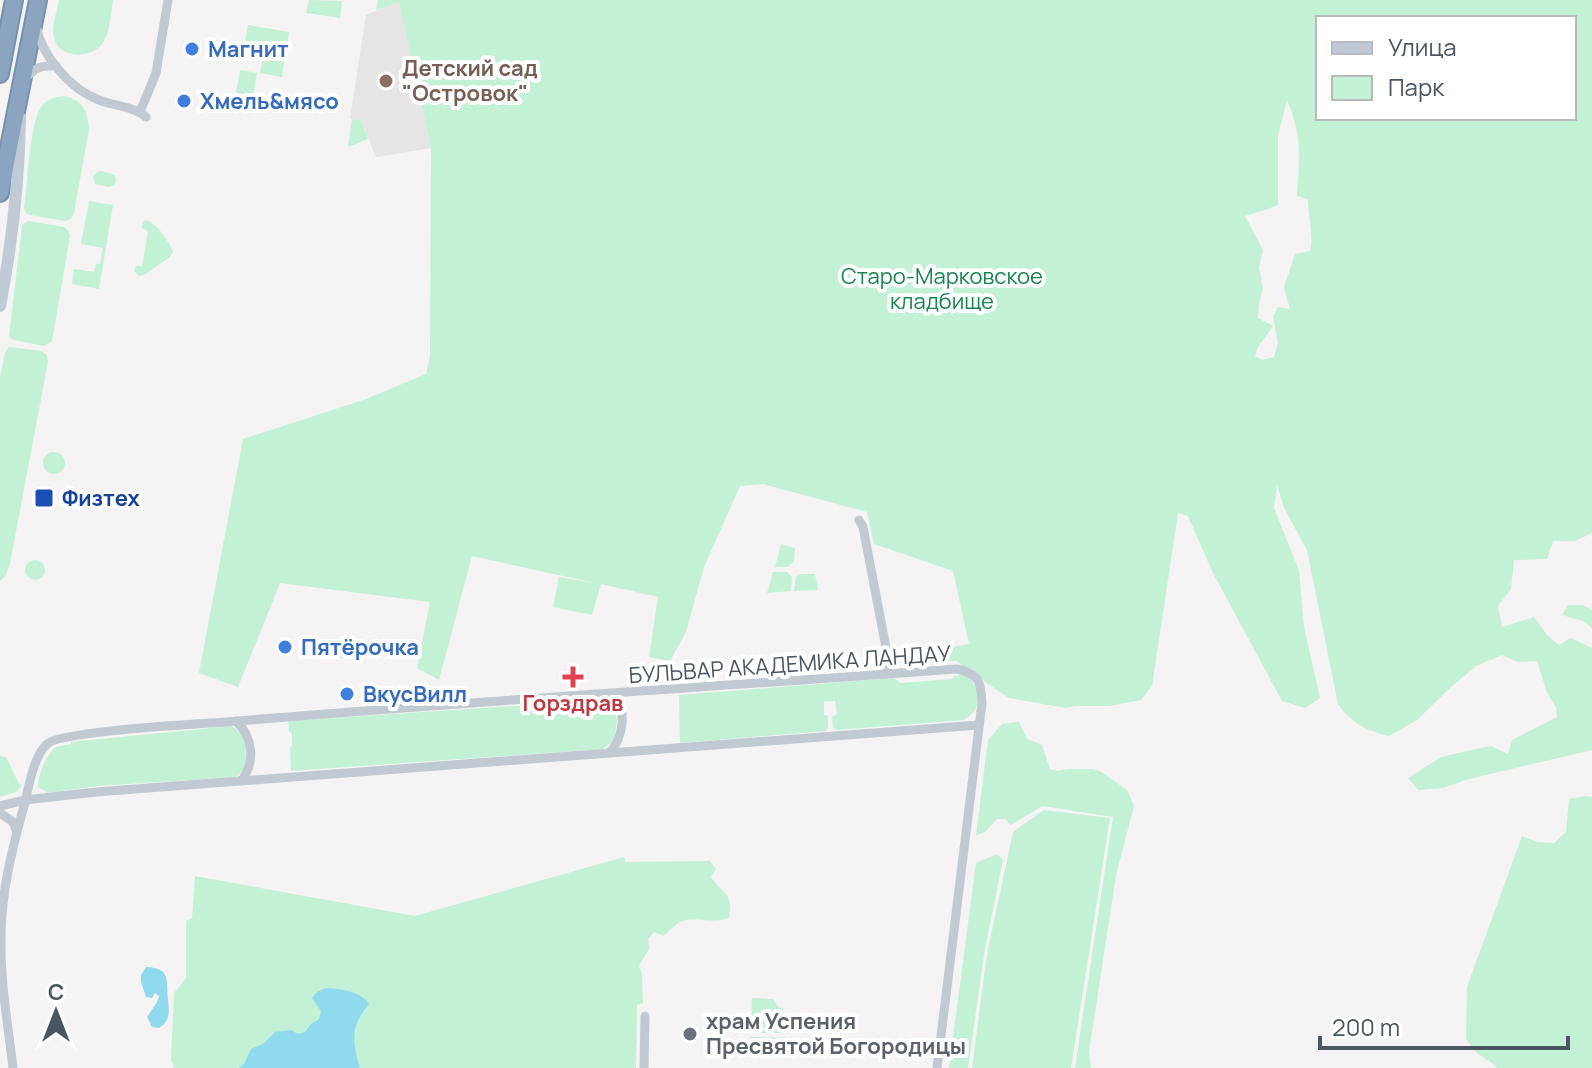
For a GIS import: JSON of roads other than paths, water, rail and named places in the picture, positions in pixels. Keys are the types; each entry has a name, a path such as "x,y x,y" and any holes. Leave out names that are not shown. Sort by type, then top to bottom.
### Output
{"highway":[{"path":"0,74 14,0"},
{"path":"0,193 38,0"}],"main road":[{"path":"0,306 19,163 22,87"}],"street":[{"path":"35,19 40,40 56,66 76,87 97,100 143,115 156,73 168,0"},
{"path":"22,87 36,68 56,66"},
{"path":"859,520 863,527 887,653 886,674"},
{"name":"БУЛЬВАР АКАДЕМИКА ЛАНДАУ","path":"25,800 43,748 52,740 84,734 236,721 957,669 972,673 979,682 979,725"},
{"path":"608,694 618,704 622,717 618,741 609,753"},
{"path":"236,721 249,738 250,767 241,781"},
{"path":"0,806 96,792 979,725 937,1068"},
{"path":"13,1068 1,939 6,884 25,800"},
{"path":"0,813 13,822 16,830"},
{"path":"644,1068 645,1016"}],"water":[{"path":"146,967 160,970 166,976 169,1008 166,1022 159,1028 152,1027 147,1017 159,996 155,993 152,998 146,997 141,975"},
{"path":"326,988 356,993 369,1004 358,1020 354,1034 360,1068 239,1068 251,1049 263,1044 275,1032 305,1032 319,1019 321,1011 312,998"}],"place":[{"name":"Магнит","path":"192,49"},
{"name":"Детский сад \"Островок\"","path":"386,81"},
{"name":"Хмель&мясо","path":"184,101"},
{"name":"Физтех","path":"44,498"},
{"name":"Пятёрочка","path":"285,647"},
{"name":"Горздрав","path":"573,677"},
{"name":"ВкусВилл","path":"347,694"},
{"name":"храм Успения Пресвятой Богородицы","path":"690,1034"}],"park label":[{"name":"Старо-Марковское кладбище","path":"942,288"}]}
